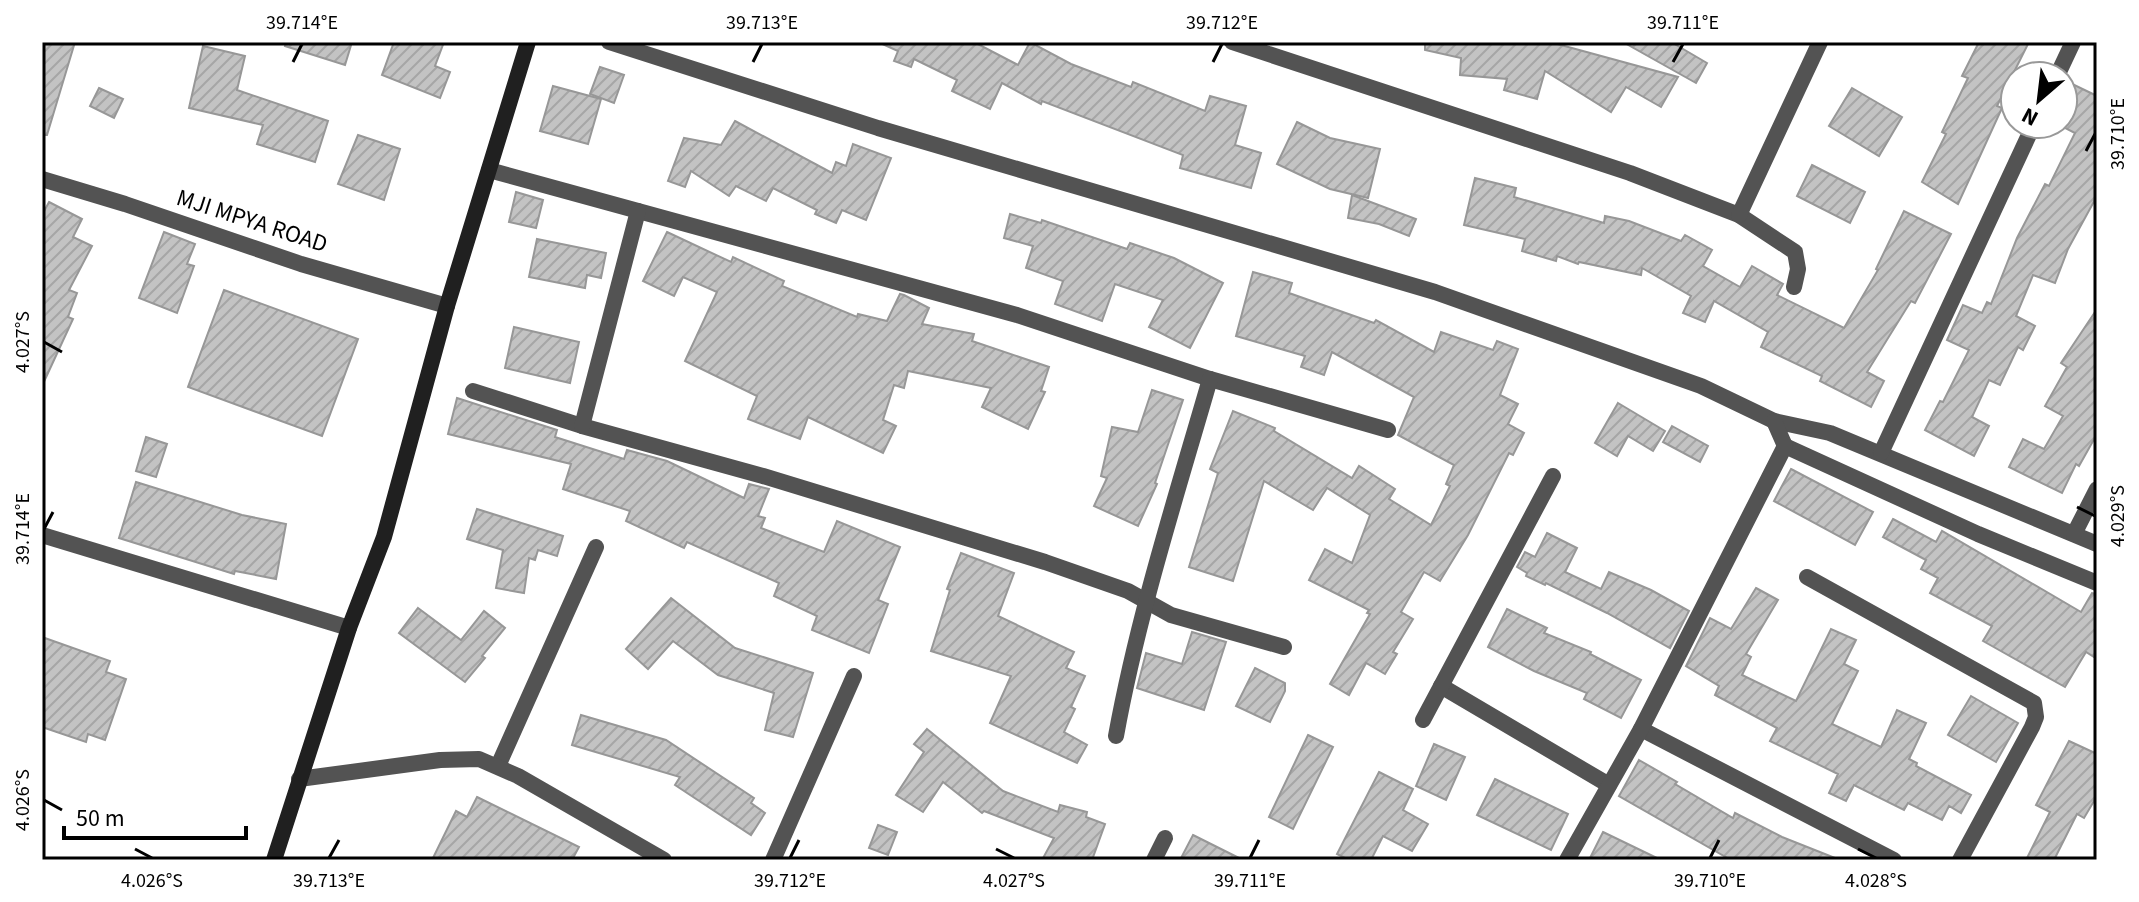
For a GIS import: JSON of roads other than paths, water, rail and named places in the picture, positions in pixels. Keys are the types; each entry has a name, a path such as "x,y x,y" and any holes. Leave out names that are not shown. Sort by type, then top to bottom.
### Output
{"street":[{"path":"274,860 349,628 384,537 447,306 528,42"},
{"path":"609,42 878,128 1435,292 1701,386 1774,421 1830,433 2097,544"},
{"path":"1232,42 1630,173 1739,215 1795,252 1798,269 1794,287"},
{"path":"1739,215 1820,42"},
{"path":"1881,453 2027,140"},
{"path":"489,170 1017,315 1210,379 1388,430"},
{"name":"MJI MPYA ROAD","path":"42,179 301,264 447,306"},
{"path":"582,426 638,211"},
{"path":"1116,736 1146,601 1210,379"},
{"path":"473,391 1097,578 1171,615 1284,647"},
{"path":"1774,421 1785,446 1951,522 2097,583"},
{"path":"1567,860 1641,729 1785,446"},
{"path":"1423,720 1553,476"},
{"path":"2074,534 2097,489"},
{"path":"42,535 349,628"},
{"path":"498,766 596,547"},
{"path":"1807,577 2034,703 2036,717 2032,727 1960,860"},
{"path":"773,860 854,676"},
{"path":"1441,686 1609,785"},
{"path":"1641,729 1894,860"},
{"path":"299,779 460,758 479,759 498,766 655,858"},
{"path":"1154,860 1165,838"}]}
